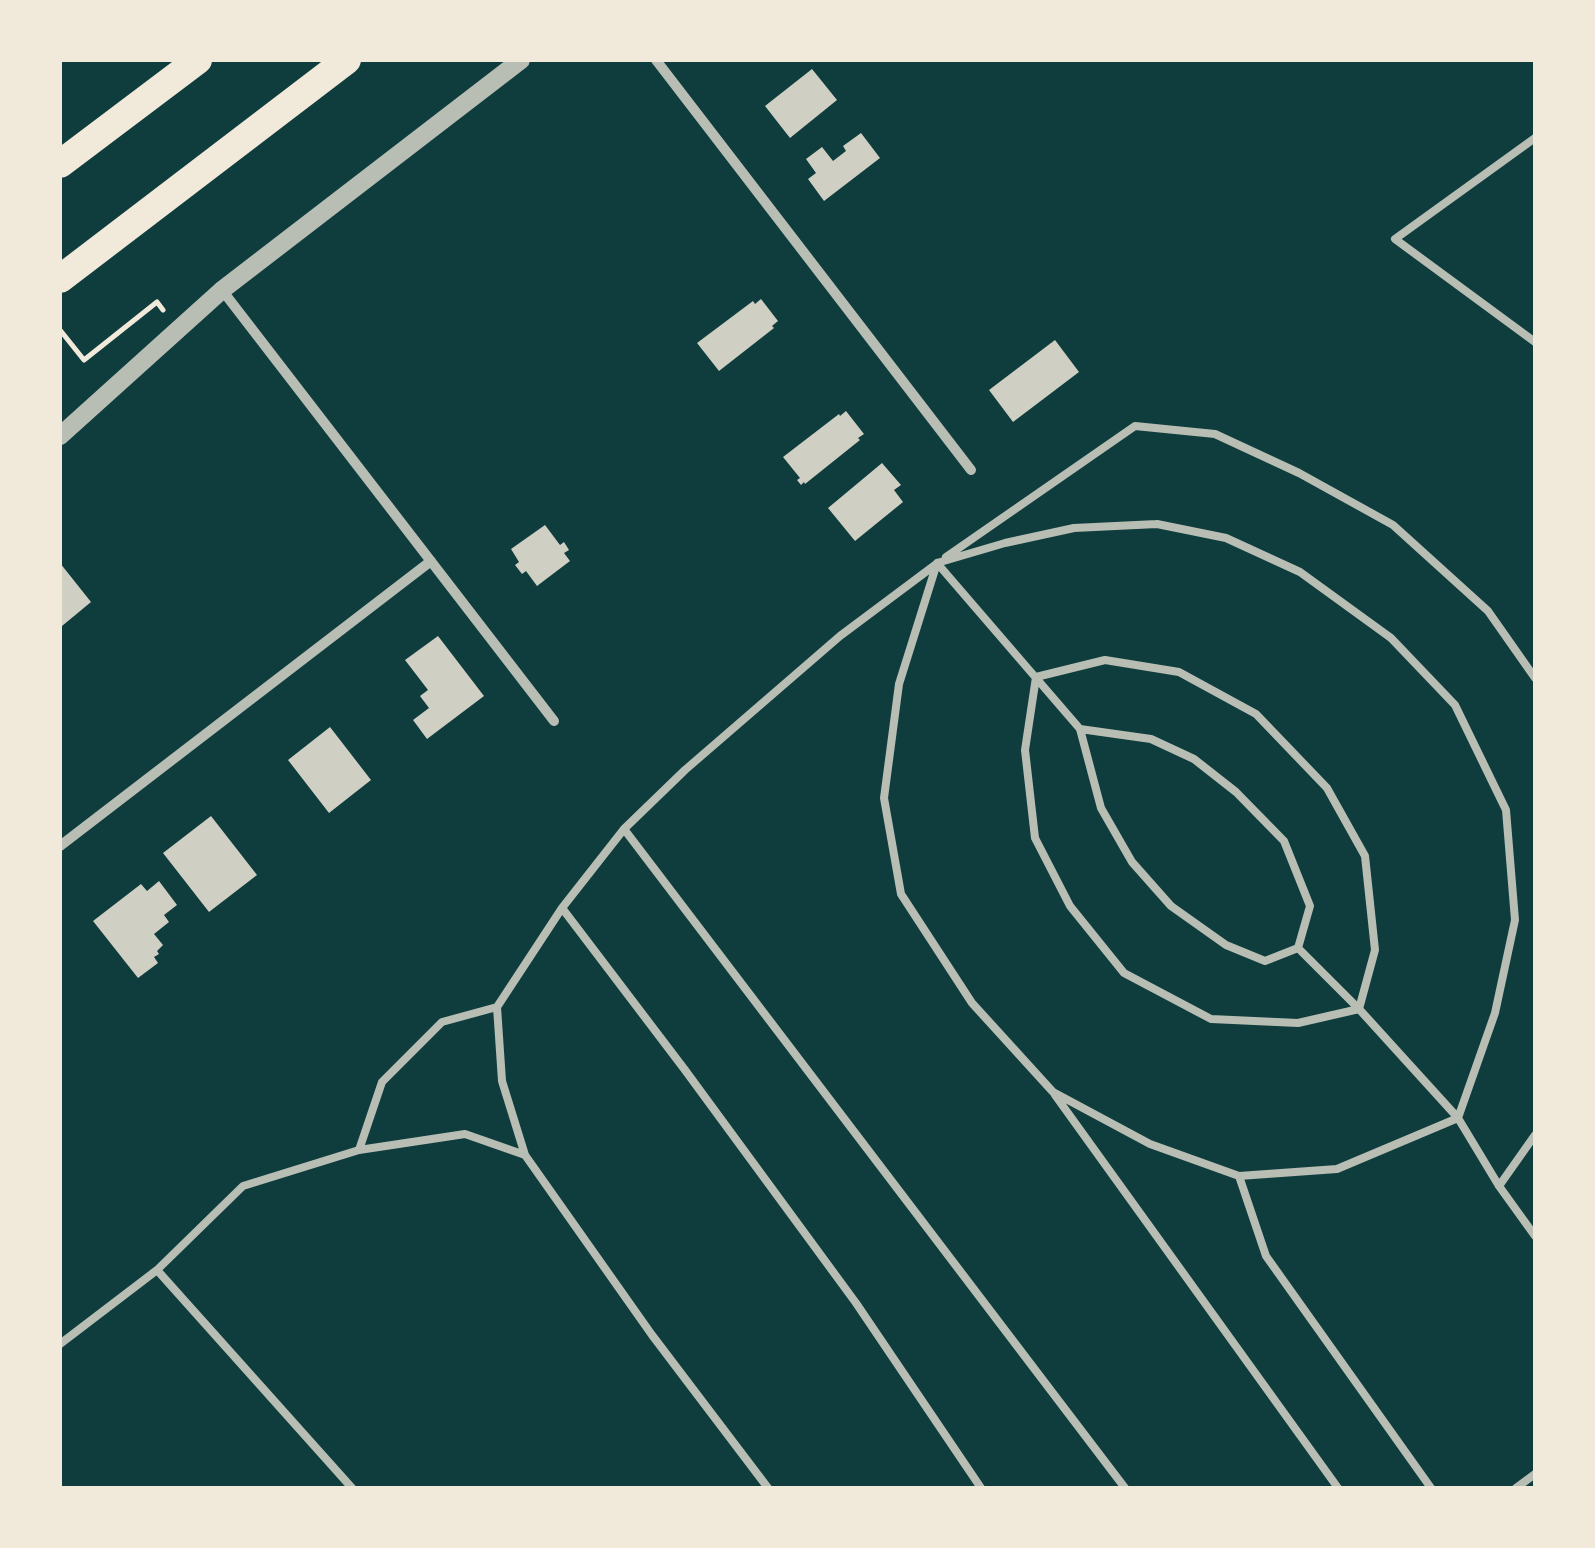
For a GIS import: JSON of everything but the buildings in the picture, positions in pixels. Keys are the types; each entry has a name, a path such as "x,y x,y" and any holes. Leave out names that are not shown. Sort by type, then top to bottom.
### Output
{"highway":[{"path":"60,164 198,60"},
{"path":"60,279 347,60"}],"street":[{"path":"60,436 222,290 521,60"},
{"path":"656,60 972,470"},
{"path":"222,290 554,721"},
{"path":"60,846 431,561"}],"lane":[{"path":"1535,138 1395,239 1535,342"},
{"path":"768,1488 525,1155 502,1081 497,1007 562,908 624,829 685,770 840,636 937,563 1136,426 1215,434 1393,525 1488,611 1535,678"},
{"path":"937,563 1074,528 1157,524 1226,538 1300,572 1391,638 1454,705 1506,810 1516,920 1495,1012 1458,1118 1338,1169 1239,1176 1150,1144 1053,1092"},
{"path":"937,563 1080,729 1101,808 1132,862 1171,906 1226,945 1264,961 1298,948"},
{"path":"937,563 899,684 884,798 902,894 972,1003 1053,1092 1338,1488"},
{"path":"1036,677 1105,660 1179,672 1256,714 1327,788 1365,856 1375,950 1359,1009"},
{"path":"1036,677 1025,750 1035,838 1070,906 1124,973 1211,1019 1298,1024 1359,1009"},
{"path":"1080,729 1151,739 1194,759 1236,792 1284,841 1310,906 1298,948"},
{"path":"624,829 1124,1488"},
{"path":"562,908 856,1303 981,1488"},
{"path":"1298,948 1458,1118 1535,1236"},
{"path":"359,1150 382,1082 442,1022 497,1007"},
{"path":"60,1344 158,1270 243,1186 359,1150 464,1134 525,1155"},
{"path":"1499,1186 1535,1134"},
{"path":"1239,1176 1266,1256 1431,1488"},
{"path":"158,1270 352,1488"},
{"path":"1516,1488 1535,1474"}],"path":[{"path":"60,330 84,360 126,327"}]}
